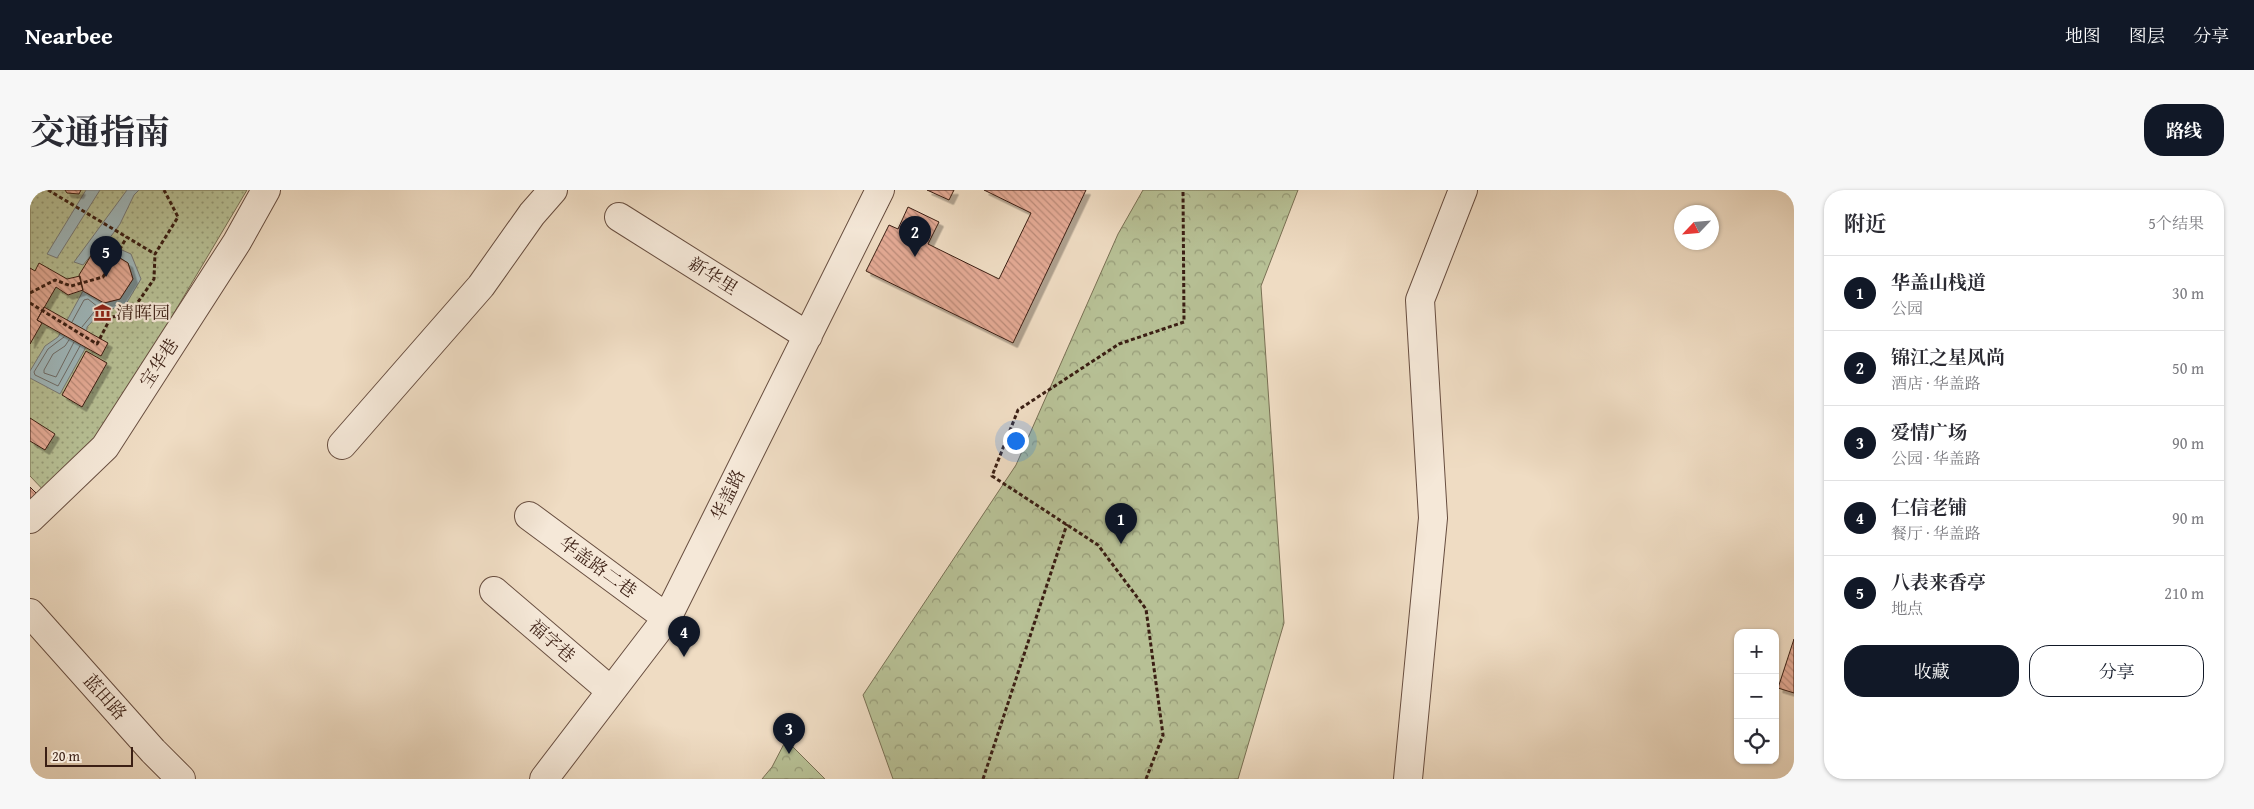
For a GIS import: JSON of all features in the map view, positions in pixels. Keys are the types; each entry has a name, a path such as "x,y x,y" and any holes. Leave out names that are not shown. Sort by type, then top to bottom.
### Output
{"street":[{"name":"宝华巷","path":"30,519 105,447 237,242 266,190"},
{"path":"342,445 481,286 532,214 553,190"},
{"name":"华盖路","path":"544,779 667,618 880,190"},
{"path":"1408,779 1432,518 1420,300 1463,190"},
{"name":"新华里","path":"618,216 808,336"},
{"name":"华盖路二巷","path":"529,516 667,618"},
{"name":"福字巷","path":"494,591 611,691"},
{"name":"蓝田路","path":"30,613 153,751 182,779"}],"path":[{"path":"48,190 155,254"},
{"path":"30,303 97,344 111,317 129,315 154,279 155,254 178,217 164,190"},
{"path":"1146,779 1162,735 1146,609 1098,545 992,476 1018,410 1119,344 1184,322 1183,190"},
{"path":"30,293 55,280 72,286 103,277 127,237"},
{"path":"982,779 1067,524"}],"green space":[{"name":"清晖园","path":"30,190 247,190 101,436 49,496 30,476"},
{"path":"1143,190 1298,190 1261,286 1284,623 1238,779 893,779 863,695 1016,465 1118,234"},
{"path":"786,740 825,779 762,779 772,767"}],"water":[{"path":"86,190 100,190 57,258 47,254"},
{"path":"127,190 139,190 134,195 120,224 106,243 131,254 141,279 126,304 100,313 87,327 85,349 60,394 30,378 30,371 45,346 58,337 83,291 104,303 120,299 133,279 128,263 107,250 92,254 83,265 74,262"}],"building":[{"path":"65,190 81,190 79,194 67,193"},
{"path":"927,190 954,190 949,200"},
{"path":"984,190 1086,190 1013,343 866,271 889,225 898,229 908,207 939,222 928,244 999,279 1031,213"},
{"path":"107,250 128,263 133,279 120,299 104,303 83,291 79,275 92,254"},
{"path":"39,263 67,279 80,276 83,290 68,295 56,287 37,320 42,323 30,344 30,268 35,271"},
{"path":"44,307 108,343 101,356 37,320"},
{"path":"86,351 107,363 82,407 62,395"},
{"path":"30,418 55,434 45,450 30,441"},
{"path":"30,487 38,495 30,502"},
{"path":"1794,639 1794,693 1779,688"}],"place":[{"name":"锦江之星风尚","path":"915,257"},
{"name":"八表来香亭","path":"106,277"},
{"name":"清晖园","path":"102,313"},
{"name":"华盖山栈道","path":"1121,544"},
{"name":"仁信老铺","path":"684,657"},
{"name":"爱情广场","path":"789,754"}]}
